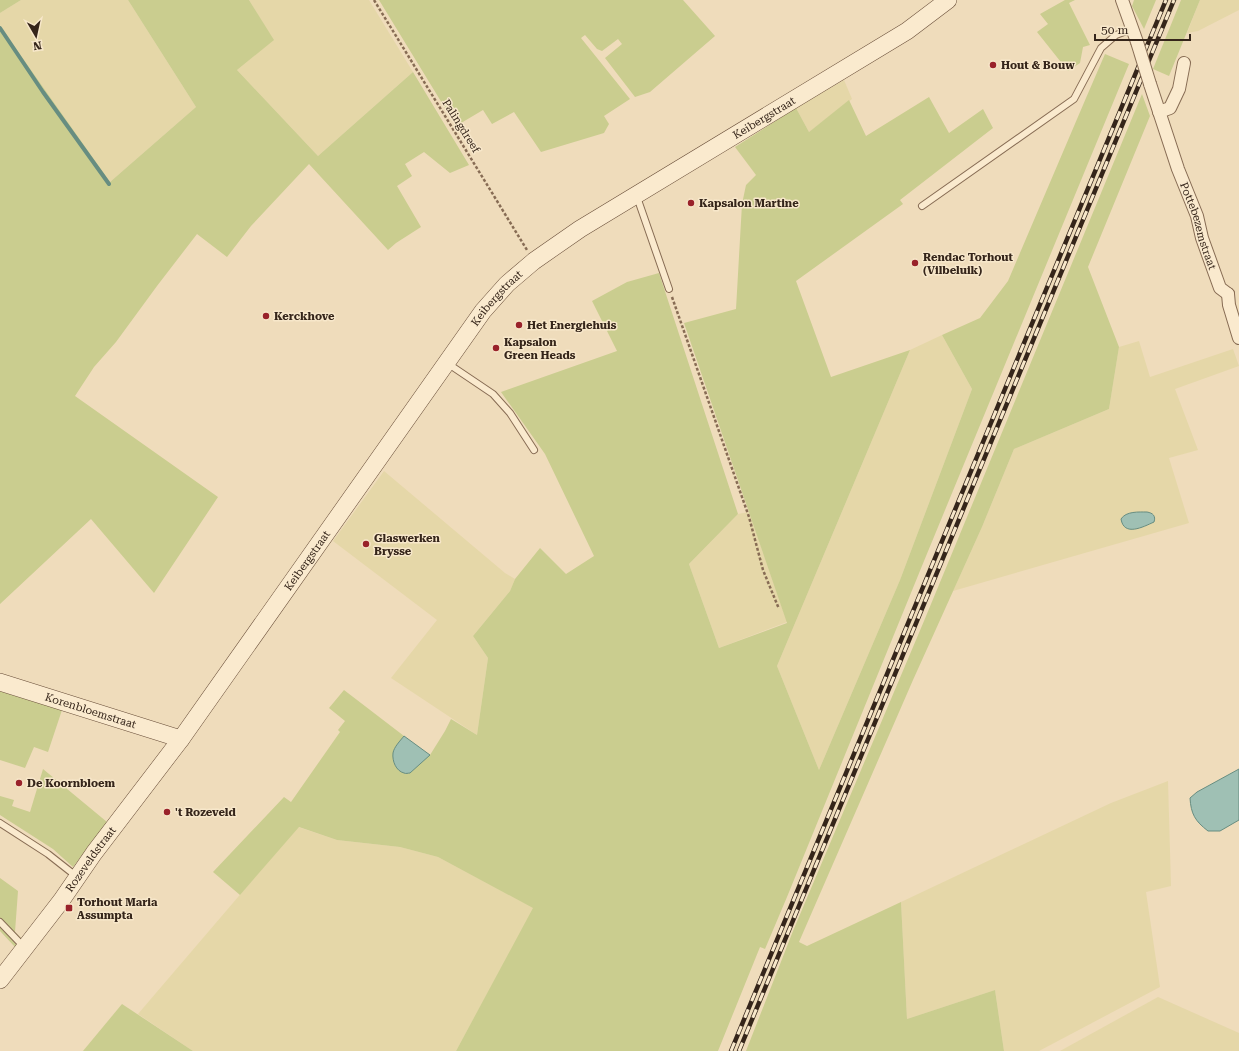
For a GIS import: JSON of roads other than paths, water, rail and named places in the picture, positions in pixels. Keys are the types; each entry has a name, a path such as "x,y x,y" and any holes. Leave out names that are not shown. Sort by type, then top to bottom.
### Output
{"street":[{"name":"Keibergstraat","path":"181,739 483,312 507,284 534,261 580,228 907,31 948,0"},
{"name":"Pottebezemstraat","path":"1122,0 1178,169 1197,216 1202,238 1220,288 1234,291 1229,305 1239,338"},
{"path":"1159,112 1170,108 1179,89 1184,63"},
{"name":"Korenbloemstraat","path":"0,682 181,739"},
{"name":"Rozeveldstraat","path":"0,980 181,739"}],"lane":[{"path":"922,206 1074,99 1101,48 1116,35 1132,29"},
{"path":"636,195 670,289"},
{"path":"447,363 493,394 510,413 534,450"},
{"path":"0,823 48,854 78,877"},
{"path":"0,922 25,948"}],"water":[{"path":"1133,512 1147,512 1154,515 1154,522 1134,529 1126,528 1123,525 1121,519 1123,516"},
{"path":"404,736 430,755 410,773 401,772 397,768 393,756 397,744"},
{"path":"1239,769 1239,820 1220,831 1208,831 1194,817 1190,798 1197,792"}],"waterway":[{"path":"0,28 43,92 109,184"}],"railway":[{"path":"731,1051 1166,0"},
{"path":"739,1051 1174,0"}],"place":[{"name":"Hout & Bouw","path":"993,65"},
{"name":"Kapsalon Martine","path":"691,203"},
{"name":"Rendac Torhout (Vilbeluik)","path":"915,263"},
{"name":"Kerckhove","path":"266,316"},
{"name":"Het Energiehuis","path":"519,325"},
{"name":"Kapsalon Green Heads","path":"496,348"},
{"name":"Glaswerken Brysse","path":"366,544"},
{"name":"De Koornbloem","path":"19,783"},
{"name":"'t Rozeveld","path":"167,812"},
{"name":"Torhout Maria Assumpta","path":"69,908"}]}
